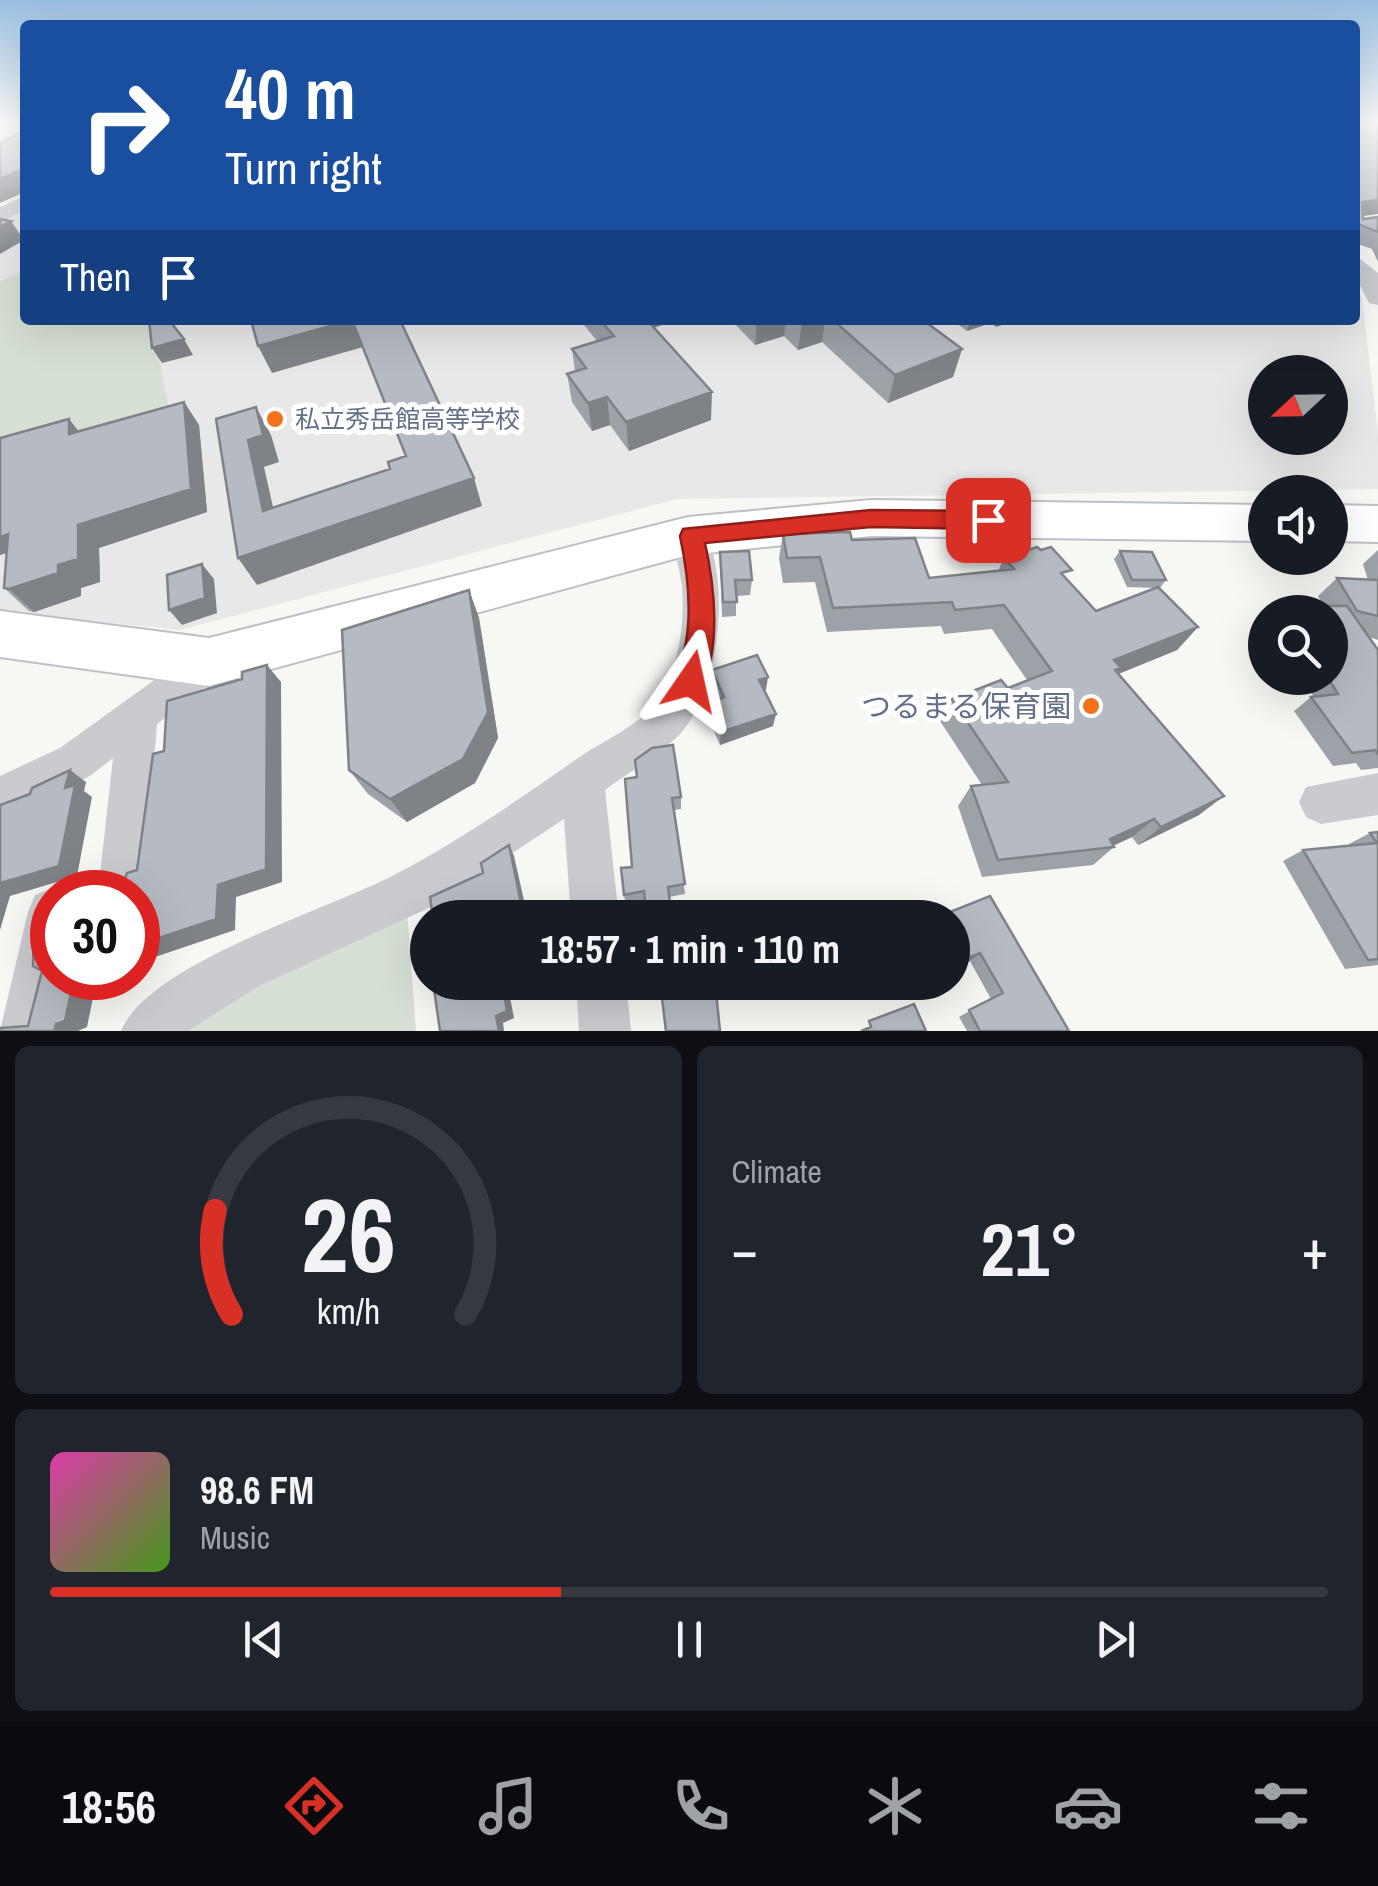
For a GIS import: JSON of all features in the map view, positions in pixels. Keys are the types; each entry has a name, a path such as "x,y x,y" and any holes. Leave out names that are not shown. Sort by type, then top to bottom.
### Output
{"street":[{"path":"1360,269 1378,293"},
{"path":"0,798 75,762 208,662 691,536 871,518 1248,523"},
{"path":"1348,523 1378,524"},
{"path":"147,1031 182,998 240,967 412,891 583,780 666,720 691,681 700,636 699,570 691,536"},
{"path":"0,634 208,662"},
{"path":"122,870 138,714"},
{"path":"583,780 593,900"},
{"path":"1321,802 1378,794"},
{"path":"22,1031 30,999"},
{"path":"602,1000 605,1031"}],"shaded area":[{"path":"20,210 20,325 1360,325 1360,293 1362,298 1378,434 1378,489 1348,489 1348,475 1248,475 1248,491 677,499 180,630 0,612 0,221"},
{"path":"20,274 20,325 152,325 169,409 0,456 0,281"},
{"path":"407,909 410,1000 414,1000 416,1031 149,1031"}],"building":[{"path":"0,170 20,170 20,170 0,179"},
{"path":"1360,170 1378,170 1378,200 1362,202 1363,219 1378,217 1378,232 1360,225"},
{"path":"150,325 173,325 184,339 152,348"},
{"path":"252,325 334,325 258,346"},
{"path":"354,325 402,325 474,478 238,558 216,419 256,407 263,435 248,440 263,511 390,469 388,462 406,456"},
{"path":"604,325 652,325 712,392 626,422 607,397 588,403 567,374 586,368 572,349 614,336"},
{"path":"839,325 930,325 962,349 895,375"},
{"path":"184,402 191,489 78,525 78,559 58,565 58,573 4,588 8,534 0,537 0,438 69,419 69,434"},
{"path":"850,532 852,540 915,538 929,578 1014,569 1004,558 1037,547 1051,547 1072,570 1061,573 1096,611 1158,587 1198,627 1114,660 1121,668 1115,670 1224,796 1161,827 1154,819 1110,839 1114,847 998,860 971,786 1008,782 952,699 1001,680 1008,688 1052,671 1004,605 955,610 952,602 833,608 820,557 787,558 783,534"},
{"path":"749,551 752,580 735,580 737,602 723,602 720,552"},
{"path":"1120,551 1152,552 1166,580 1132,580"},
{"path":"202,564 205,598 169,610 167,575"},
{"path":"1337,578 1378,580 1378,616 1357,611"},
{"path":"469,590 488,712 463,759 390,799 349,770 342,630"},
{"path":"1348,607 1378,650 1378,754 1375,750 1352,753 1311,697 1348,695"},
{"path":"757,655 768,677 759,680 776,714 721,732 707,703 724,697 712,670"},
{"path":"267,665 266,869 218,885 216,919 160,938 160,870 137,870 153,754 164,751 167,701 242,679 242,672"},
{"path":"673,745 681,797 672,798 685,884 668,887 670,900 645,900 644,891 624,895 621,868 632,867 625,779 637,777 635,760 652,748"},
{"path":"70,770 65,788 75,785 59,866 30,870 30,874 0,883 0,805 30,794 32,788"},
{"path":"1378,832 1378,959 1368,960 1303,850 1377,843 1370,833"},
{"path":"509,845 520,900 430,900 483,873 481,863"},
{"path":"990,896 1069,1031 980,1031 969,1010 1003,993 980,953 970,957 970,904"},
{"path":"35,1000 69,1000 65,1021 56,1024 54,1031 0,1031 28,1026"},
{"path":"436,1000 505,1000 507,1011 496,1016 499,1031 440,1031"},
{"path":"662,1000 717,1000 720,1031 666,1031"},
{"path":"914,1004 926,1031 861,1031 871,1027 869,1021"}],"place":[{"name":"私立秀岳館高等学校","path":"275,419"},
{"name":"つるまる保育園","path":"1091,706"}],"route":[{"path":"691,681 700,636 699,570 691,536 871,518 988,520"}]}
